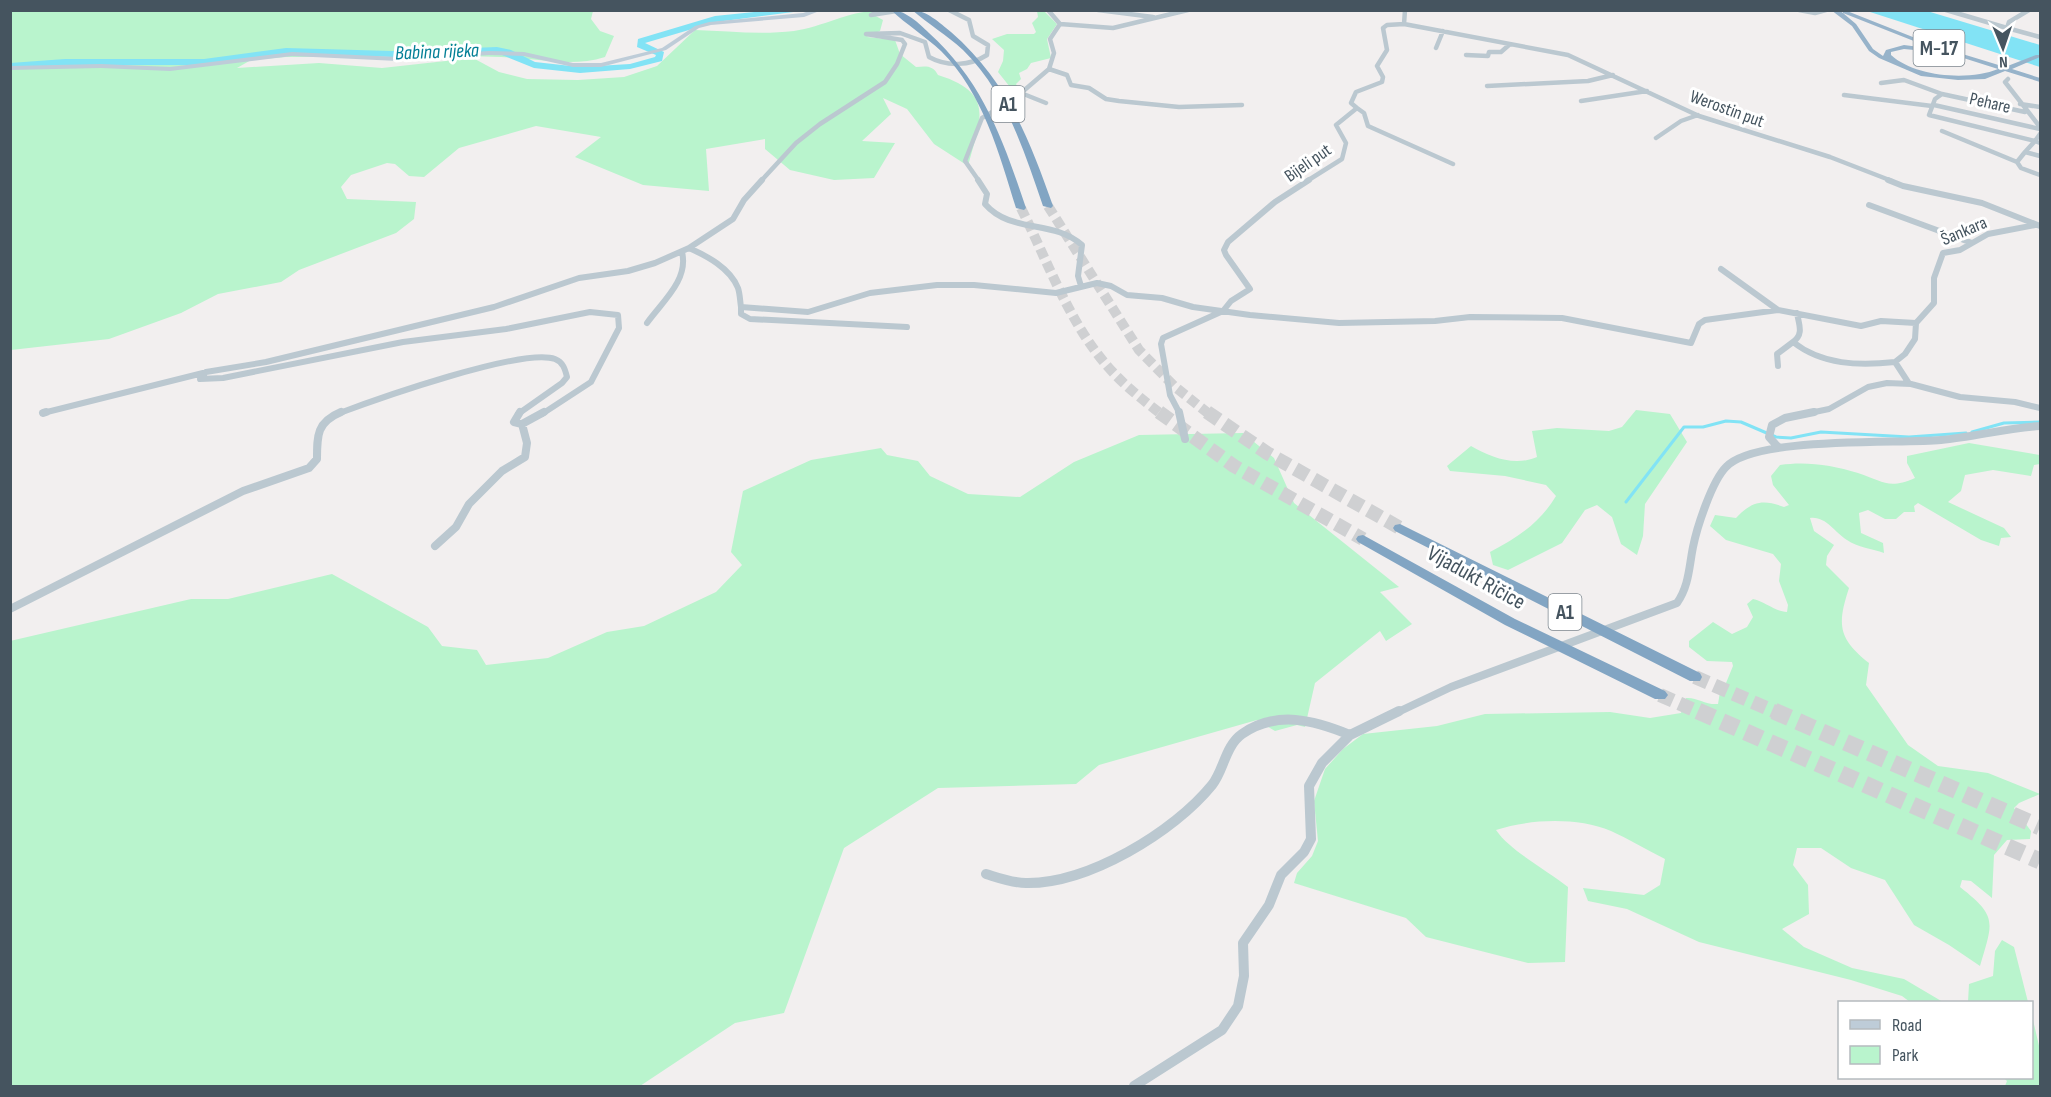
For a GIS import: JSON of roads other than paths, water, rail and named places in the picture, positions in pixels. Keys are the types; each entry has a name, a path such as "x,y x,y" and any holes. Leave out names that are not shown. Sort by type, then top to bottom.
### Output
{"highway":[{"name":"A1","path":"894,10 947,52 971,81 990,117 1021,208"},
{"name":"A1","path":"915,10 966,49 997,84 1013,111 1048,206"},
{"path":"1834,10 1854,25 1871,50 1906,69"},
{"name":"M-17","path":"1841,10 1940,49 2040,80"},
{"path":"1845,10 1961,51 2001,60 2039,56"},
{"path":"2039,56 1985,77 1946,78 1906,69 1891,61 1886,54 1888,51 1911,47 1940,51 2040,80"},
{"path":"1940,51 2008,79 2040,86"},
{"path":"2037,69 2032,60 2039,56"},
{"name":"Vijadukt Ričice","path":"1400,528 1695,677"},
{"name":"Vijadukt Ričice","path":"1363,539 1510,622 1659,695"}],"main road":[{"path":"10,68 101,66 170,69 292,54 398,59 501,53 524,54 562,63 589,65 615,63 646,56 664,49 697,27 711,23 804,15 819,10"}],"street":[{"path":"882,10 871,15 903,10"},
{"path":"43,413 202,374 222,367 266,362 494,307 579,278 628,271 681,252 735,218 744,200 796,143 820,124 877,88 893,73 905,44 902,40 867,36 866,34 910,35 925,42 929,57 941,63 977,61 987,55 988,45 973,36 969,20 949,10"},
{"path":"1047,10 1054,13 1060,24"},
{"path":"1098,10 1155,17"},
{"path":"1060,24 1113,28 1188,10"},
{"path":"1404,24 1405,10"},
{"path":"1798,10 1815,13 1826,10"},
{"path":"2007,28 2007,24 2029,11 2036,10"},
{"path":"1945,11 2040,37"},
{"path":"1060,24 1050,39 1054,53 1050,69 1021,95 982,118 965,161 987,194 985,204 989,211 1000,218 1056,229 1075,236 1082,245 1078,276 1081,286"},
{"name":"Werostin put","path":"1404,24 1568,56 1649,91 1698,116 1830,157 1903,186 1972,201 2038,225"},
{"name":"Bijeli put","path":"1222,311 1231,301 1250,289 1226,255 1224,250 1228,242 1275,202 1342,159 1347,143 1336,125 1357,108 1351,103 1356,92 1379,84 1383,79 1377,66 1387,50 1383,28 1387,25 1404,24"},
{"path":"1436,48 1443,31"},
{"path":"1466,55 1488,56 1489,52 1501,52 1509,45"},
{"path":"1050,69 1067,75 1071,85 1089,88 1106,99 1179,107 1242,105"},
{"path":"1487,86 1588,81 1613,75"},
{"path":"1881,82 1903,78 1942,94 2025,112"},
{"path":"2008,79 2004,82 2013,91 2025,112 2040,125"},
{"path":"1581,101 1614,94 1649,91"},
{"path":"1942,94 1935,99 1928,113 1936,117 2038,142"},
{"path":"1021,95 1047,103"},
{"name":"Pehare","path":"1844,95 1933,105 2040,125"},
{"path":"2020,104 2040,107"},
{"path":"1357,108 1364,113 1368,126 1453,164"},
{"path":"1656,138 1681,121 1698,116"},
{"path":"1942,131 2017,162 2021,168 2040,175"},
{"path":"2017,162 2038,142 2040,134"},
{"path":"2025,152 2040,156"},
{"path":"1869,205 1972,243"},
{"name":"Šankara","path":"1895,362 1905,354 1915,339 1916,323 1934,303 1934,278 1943,253 1960,250 1988,234 2038,225"},
{"path":"689,248 722,267 730,275 739,290 741,314 750,319 907,327"},
{"path":"647,323 659,304 679,283 684,258 681,252"},
{"path":"1721,269 1778,310"},
{"path":"741,307 808,312 870,293 937,285 974,285 1056,293 1081,286 1105,284 1127,295 1162,298 1222,311 1339,323 1435,321 1470,317 1562,318 1691,343 1699,324 1705,320 1778,310 1861,326 1881,321 1916,323"},
{"path":"1185,439 1179,411 1170,395 1161,344 1163,338 1170,334 1222,311"},
{"path":"10,609 243,491 309,468 317,459 317,432 322,423 337,414 392,394 504,362 538,357 555,359 564,366 567,377 561,386 520,411 514,422 522,424 580,391 591,381 619,328 618,315 590,312 506,328 403,342 208,380 200,379 202,374"},
{"path":"1778,366 1777,354 1799,338 1801,332 1797,313"},
{"path":"1793,342 1798,347 1826,359 1895,362 1908,382"},
{"path":"1778,447 1769,434 1772,425 1782,418 1830,408 1873,385 1889,381 1908,382 1954,396 2023,401 2040,408"},
{"path":"435,546 456,527 469,504 502,471 525,457 527,443 522,424"},
{"path":"1134,1086 1222,1030 1238,1006 1244,976 1243,943 1269,905 1281,875 1304,852 1311,839 1309,786 1322,763 1350,735 1450,687 1677,603 1684,595 1694,541 1727,464 1750,453 1778,447 1939,441 1990,434 2018,427 2040,426"},
{"path":"986,874 1009,881 1029,883 1062,877 1101,864 1173,824 1211,786 1219,775 1229,749 1241,735 1270,722 1297,717 1323,723 1350,735"}],"water":[{"path":"1867,11 1927,11 2040,45 2040,67"}],"waterway":[{"name":"Babina rijeka","path":"10,66 65,62 204,62 286,51 392,54 497,50 548,68 614,69 659,59 661,54 640,45 641,41 715,19 805,10"},
{"path":"1626,502 1684,427 1703,427 1726,421 1741,422 1776,437 1791,438 1821,432 1909,437 1966,433"},
{"path":"1972,432 2004,423 2040,422"}],"tunnel":[{"path":"1048,206 1139,350 1174,386 1209,414"},
{"path":"1021,208 1082,332 1121,381 1161,414"},
{"path":"1159,412 1234,466 1363,539"},
{"path":"1207,412 1267,453 1400,528"},
{"path":"1695,677 1778,713"},
{"path":"1660,695 1701,713"},
{"path":"1698,711 2040,861"},
{"path":"1774,711 2040,827"}]}
